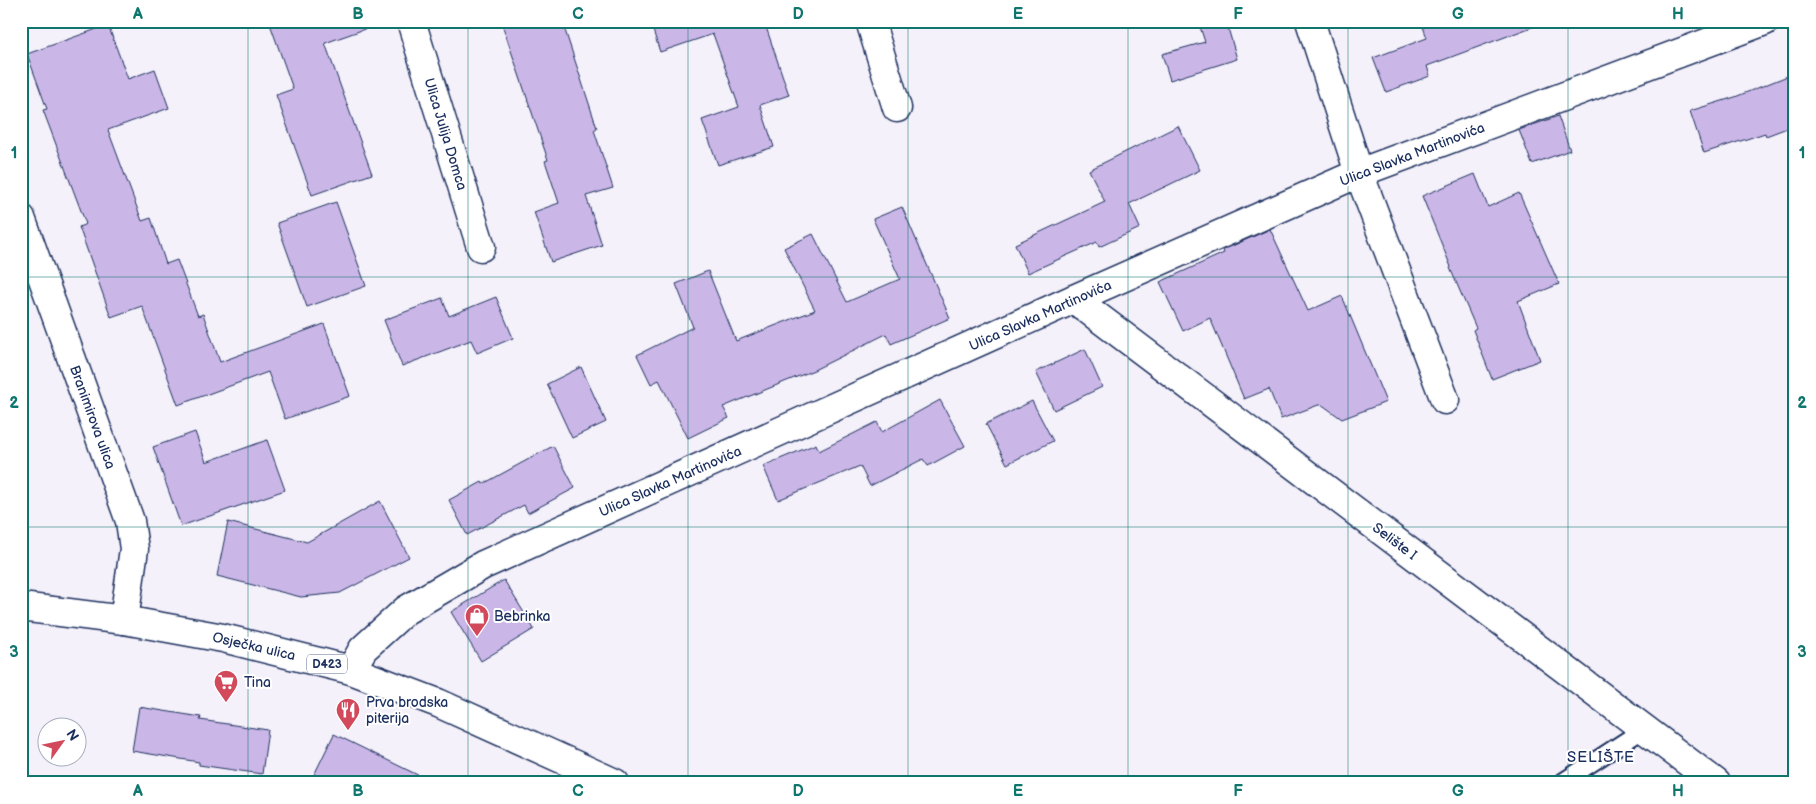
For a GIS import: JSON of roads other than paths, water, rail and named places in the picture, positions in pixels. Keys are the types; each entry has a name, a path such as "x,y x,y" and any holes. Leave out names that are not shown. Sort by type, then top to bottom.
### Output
{"street":[{"name":"Ulica Julija Domca","path":"411,21 481,247"},
{"path":"870,21 897,108"},
{"path":"1310,21 1359,173 1445,400"},
{"name":"Ulica Slavka Martinovića","path":"351,670 363,649 406,610 483,565 1359,173 1765,21"},
{"name":"Branimirova ulica","path":"21,218 130,521 134,549 124,620"},
{"name":"Selište I","path":"1074,299 1716,783"},
{"name":"Osječka ulica","path":"21,607 124,620 222,638 351,670 438,703 615,783"}],"lane":[{"path":"1561,783 1644,729"}],"place":[{"name":"Bebrinka","path":"477,637"},
{"name":"Tina","path":"226,703"},
{"name":"Prva brodska piterija","path":"348,731"}],"district":[{"name":"SELIŠTE","path":"1601,757"}]}
